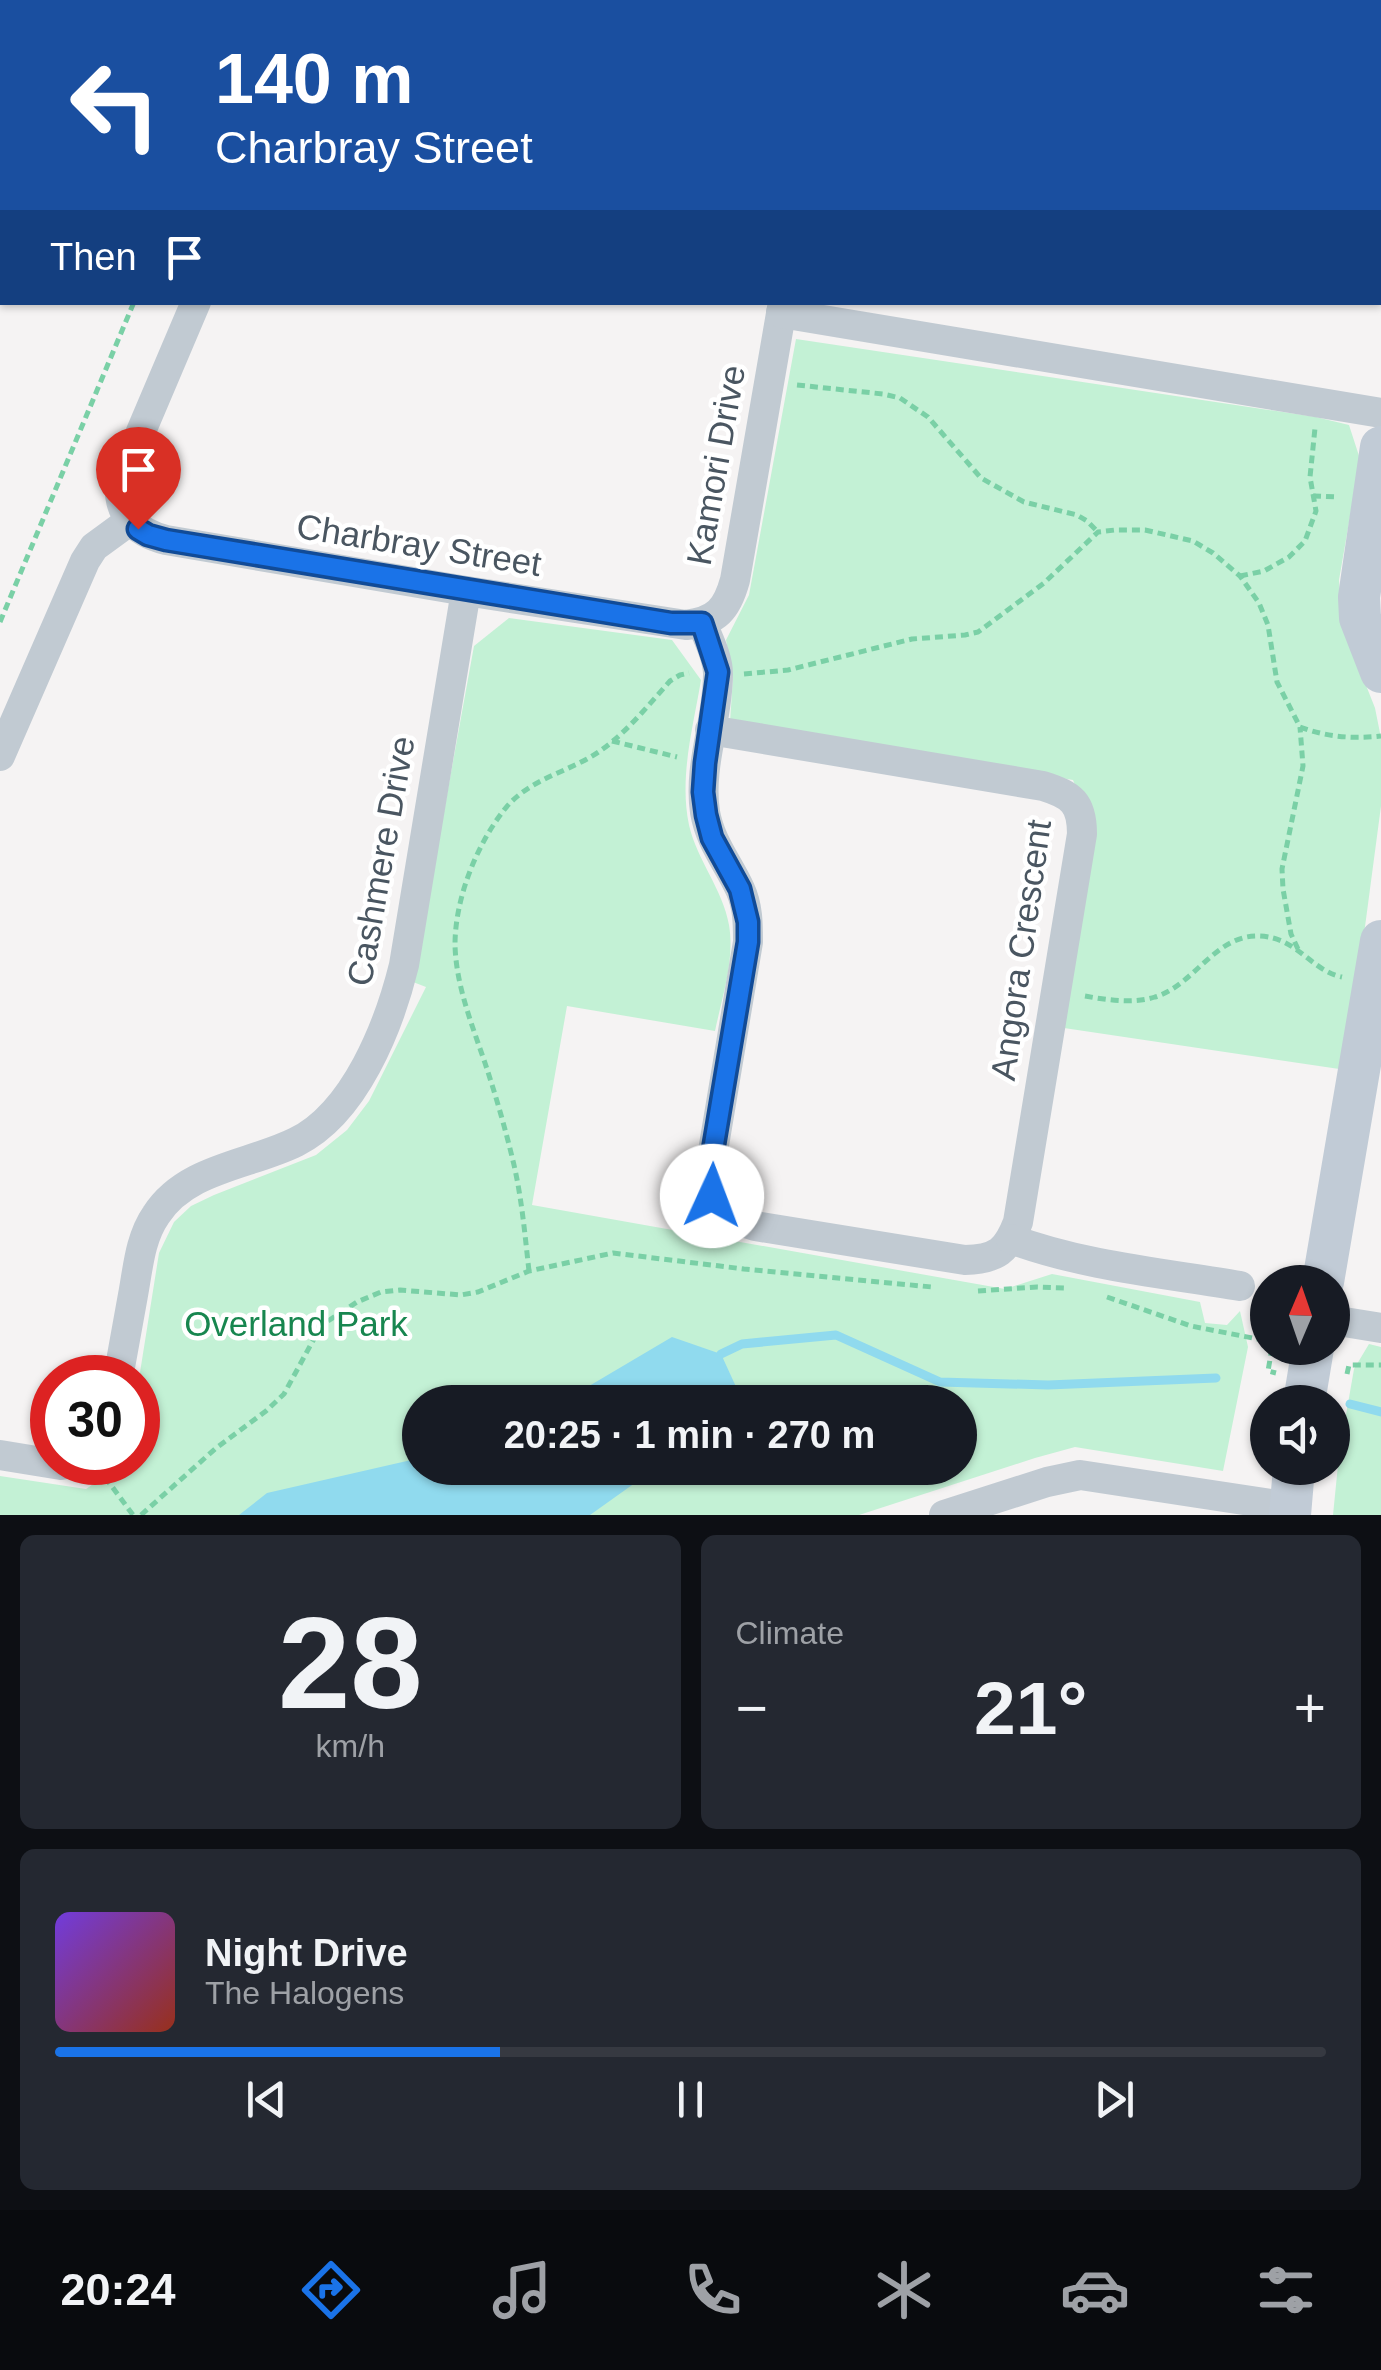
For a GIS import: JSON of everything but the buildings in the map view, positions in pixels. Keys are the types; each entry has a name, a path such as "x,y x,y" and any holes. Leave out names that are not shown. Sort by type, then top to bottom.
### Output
{"street":[{"path":"0,756 84,561 94,547 131,520 119,495 124,469 195,305"},
{"path":"782,308 1381,413"},
{"name":"Kamori Drive","path":"702,623 724,608 736,580 782,308"},
{"path":"1379,662 1371,618 1359,596 1381,447"},
{"name":"Charbray Street","path":"131,520 148,535 166,540 671,623 702,623"},
{"name":"Cashmere Drive","path":"122,1355 140,1254 156,1214 169,1199 206,1175 294,1143 333,1115 359,1078 392,1008 404,966 466,591"},
{"path":"702,623 718,672 705,763 706,815 712,838 740,889 748,922 748,942 710,1168 709,1183 719,1208 755,1226 965,1260 982,1260 999,1253 1011,1239 1083,1260 1240,1286"},
{"name":"Angora Crescent","path":"710,730 1043,786 1061,791 1079,809 1082,834 1058,991 1018,1222 1011,1239"},
{"path":"1327,1265 1378,961"},
{"path":"1350,1323 1381,1328"},
{"path":"0,1455 30,1460"},
{"path":"944,1515 1080,1475 1291,1496"}],"path":[{"path":"0,622 133,305"},
{"path":"769,383 900,398 928,417 981,478 1024,502 1088,520 1098,532"},
{"path":"1240,576 1264,572 1289,556 1305,540 1312,525 1316,512 1310,477 1318,402"},
{"path":"1298,949 1291,934 1282,869 1303,766 1300,727"},
{"path":"612,742 705,763"},
{"path":"1058,991 1131,1001 1154,998 1176,988 1211,955 1246,936 1280,938 1328,974 1378,961"},
{"path":"141,1515 284,1394 316,1335 328,1321 380,1292 461,1295 529,1271 613,1254 941,1288"},
{"path":"972,1291 1037,1287 1082,1291"},
{"path":"1100,1294 1191,1326 1250,1337"},
{"path":"106,1485 132,1515"}],"green space":[{"path":"796,339 1349,425 1360,459 1339,580 1341,622 1375,708 1381,738 1381,806 1346,1070 1064,1028 1095,834 1073,780 730,722 733,677 726,640 749,595"},
{"name":"Overland Park","path":"509,618 672,640 701,680 688,752 686,807 693,838 729,925 727,978 715,1031 567,1006 532,1205 1005,1289 1052,1274 1200,1302 1205,1323 1227,1325 1240,1311 1248,1347 1223,1471 1075,1447 977,1477 977,1385 402,1385 402,1485 952,1485 859,1515 0,1515 0,1476 30,1481 30,1485 86,1489 92,1485 160,1485 160,1355 143,1355 159,1253 174,1222 191,1206 214,1195 316,1155 347,1130 369,1101 426,987 413,982 474,646"},
{"path":"1369,1344 1381,1347 1381,1515 1333,1515 1336,1485 1350,1485 1350,1392 1354,1369"}],"water":[{"path":"672,1337 721,1354 735,1385 591,1385"},
{"path":"402,1462 402,1485 632,1485 590,1515 239,1515 267,1493"}],"waterway":[{"path":"721,1354 742,1344 836,1335 940,1382 1048,1385 1216,1378"},
{"path":"1350,1404 1381,1412"}],"route":[{"path":"138,529 166,540 466,591 671,623 702,623 718,672 705,763 706,815 712,838 740,889 748,922 748,942 710,1168 712,1196"}]}
